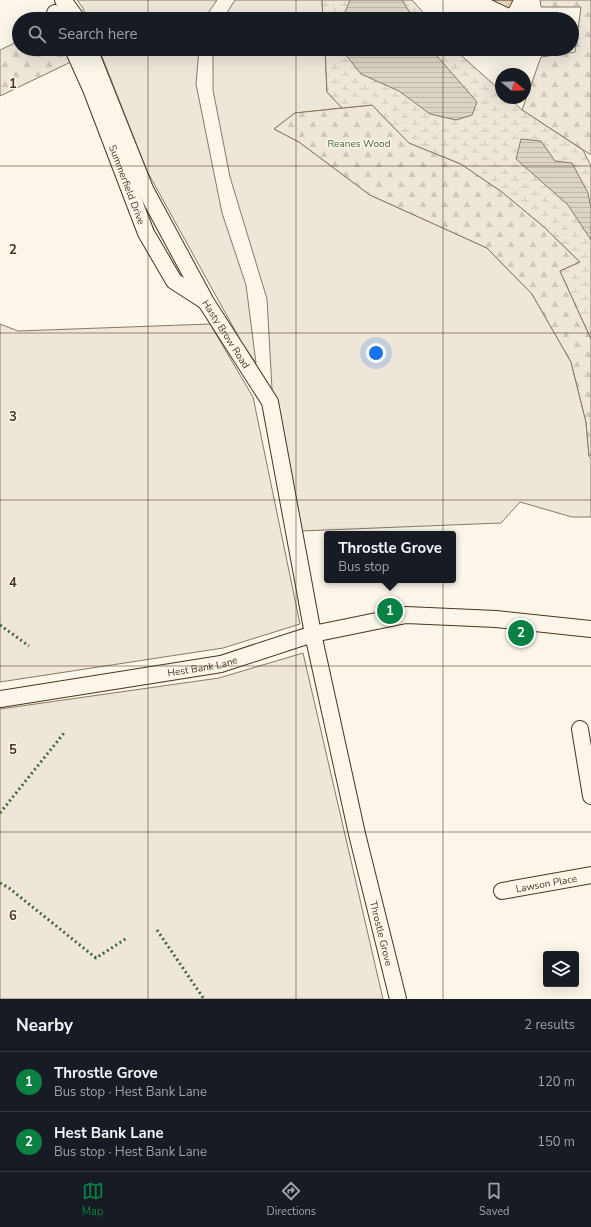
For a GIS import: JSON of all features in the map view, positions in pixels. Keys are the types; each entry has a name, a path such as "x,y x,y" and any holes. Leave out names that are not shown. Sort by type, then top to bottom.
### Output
{"street":[{"name":"Summerfield Drive","path":"76,56 91,89 146,233 174,281 206,302"},
{"name":"Hasty Brow Road","path":"92,56 145,189 206,302 270,402 313,634"},
{"name":"Hest Bank Lane","path":"0,699 221,664 313,634 406,615 496,618 591,629"},
{"name":"Throstle Grove","path":"313,634 357,834 398,999"},
{"path":"580,729 591,796"},
{"name":"Lawson Place","path":"502,891 591,875"}],"green space":[{"path":"77,0 217,0 209,12 84,12"},
{"path":"235,0 322,0 323,12 227,12"},
{"path":"322,0 412,0 423,12 323,12"},
{"path":"540,0 591,0 591,155 522,110 524,104 531,104 531,85 541,57 579,56 579,22 581,7 541,7"},
{"path":"12,44 12,56 72,56 75,60 0,96 0,50"},
{"path":"102,56 198,56 196,84 222,213 246,285 256,363 242,343 147,171"},
{"path":"213,56 325,56 327,92 342,108 295,113 274,129 299,142 370,195 487,248 532,294 571,362 586,422 589,456 591,459 591,517 572,517 520,502 501,523 301,531 272,389 267,299 230,177 213,90"},
{"path":"325,56 462,56 495,86 495,104 516,104 522,110 583,150 591,166 591,339 560,271 580,262 544,227 502,192 461,164 409,143 372,105 342,108 327,92"},
{"name":"Reanes Wood","path":"372,105 409,143 461,164 502,192 544,227 580,262 560,271 591,339 591,455 589,456 586,422 571,362 532,294 487,248 370,195 299,142 274,129 295,113"},
{"path":"0,324 18,331 210,324 253,397 300,624 223,648 0,682"},
{"path":"303,653 383,999 0,999 0,709 219,678"}],"shaded area":[{"path":"350,0 402,0 410,12 345,12"},
{"path":"347,56 437,56 477,102 472,115 456,120 430,114 399,91 361,74"},
{"path":"521,139 541,141 555,161 572,163 588,193 591,208 591,240 568,205 516,159"}],"building":[{"path":"492,0 513,0 509,8"}],"hedge":[{"path":"0,625 29,646"},
{"path":"0,813 64,733"},
{"path":"0,883 9,888 96,958 127,938"},
{"path":"157,930 204,999"}],"place":[{"name":"Throstle Grove","path":"390,611"},
{"name":"Hest Bank Lane","path":"521,633"}]}
